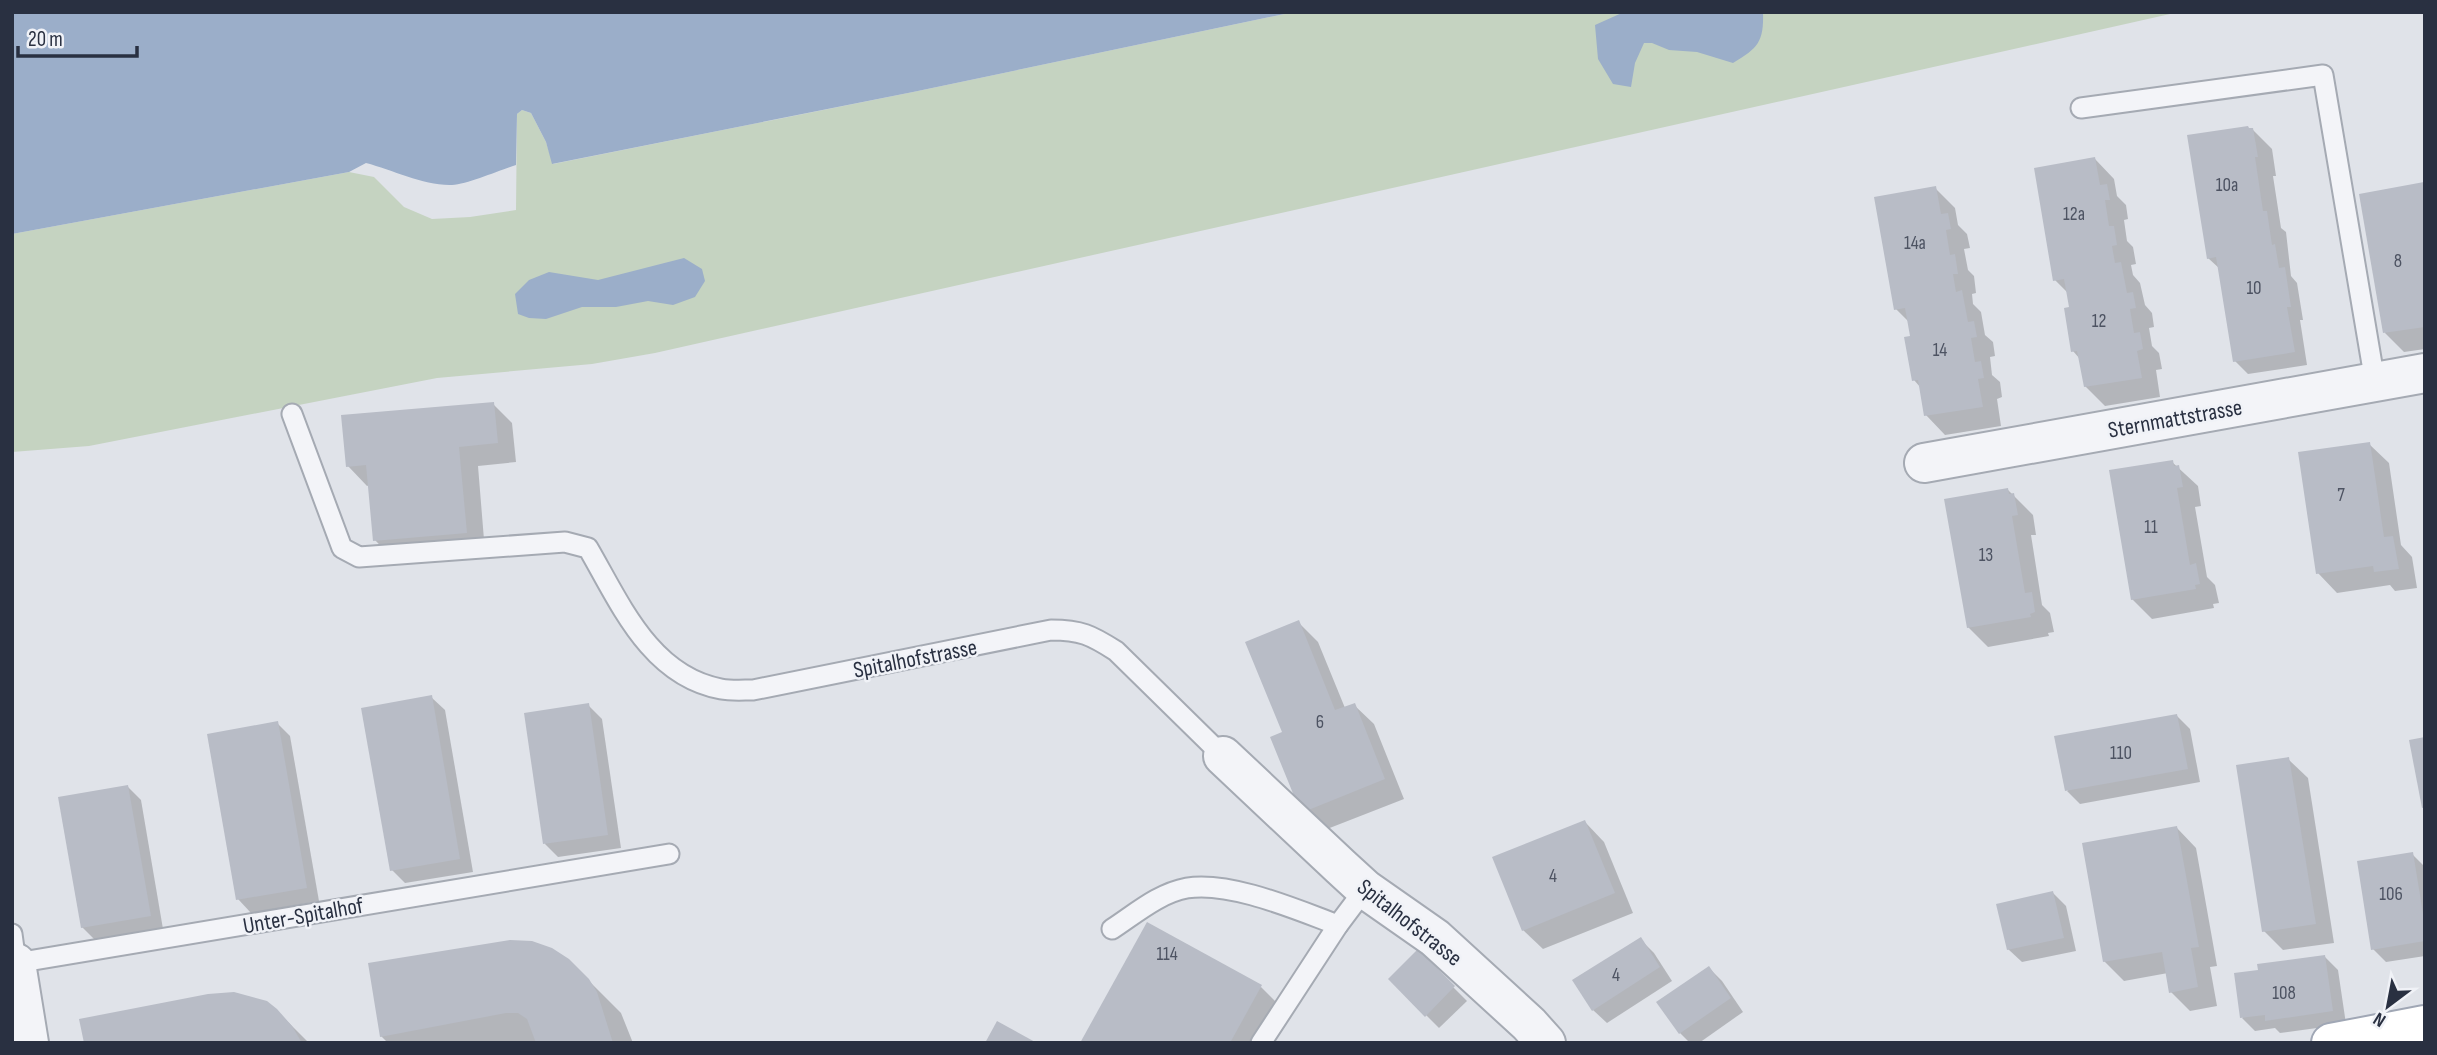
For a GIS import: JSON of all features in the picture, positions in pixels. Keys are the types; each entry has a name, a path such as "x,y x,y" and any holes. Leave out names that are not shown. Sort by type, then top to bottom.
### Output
{"main road":[{"path":"2331,1043 2425,1025"}],"street":[{"name":"Sternmattstrasse","path":"1924,463 2425,373"},
{"name":"Spitalhofstrasse","path":"1223,756 1365,888 1434,938 1529,1024 1546,1043"},
{"name":"Unter-Spitalhof","path":"14,949 29,1043"}],"lane":[{"path":"2081,108 2323,75 2375,382"},
{"name":"Spitalhofstrasse","path":"292,414 342,548 359,557 565,542 588,548 640,636 660,658 686,676 720,689 753,690 1051,631 1074,630 1097,639 1116,651 1223,756"},
{"name":"Unter-Spitalhof","path":"14,949 669,854"},
{"path":"1112,929 1158,898 1186,888 1210,887 1270,901 1338,925"},
{"path":"1261,1043 1365,888"}],"green space":[{"path":"1294,12 2179,12 655,353 592,364 437,378 89,446 12,452 12,234 349,172 374,177 404,207 432,219 516,210 517,114 522,110 531,113 546,142 553,164"}],"water":[{"path":"12,12 1294,12 552,164 546,142 531,113 522,110 517,114 516,165 459,184 431,183 366,163 349,172 12,234"},
{"path":"1624,12 1763,12 1762,31 1754,48 1733,63 1697,52 1669,50 1652,43 1644,43 1635,63 1631,87 1613,84 1598,59 1595,25"},
{"path":"684,258 702,269 705,281 695,297 673,305 648,301 616,307 582,307 546,319 518,314 515,294 529,280 549,272 598,280"}],"building":[{"path":"2248,126 2253,128 2263,211 2267,211 2272,245 2275,244 2279,268 2285,267 2291,307 2287,307 2295,352 2233,362 2216,257 2207,259 2187,135"},
{"path":"2095,157 2100,185 2107,184 2110,200 2105,200 2109,226 2114,226 2117,245 2112,246 2115,263 2121,262 2127,293 2133,292 2136,308 2130,309 2134,333 2140,332 2143,349 2137,351 2142,378 2084,387 2077,351 2071,352 2064,308 2069,307 2064,279 2053,281 2034,168"},
{"path":"2424,182 2425,327 2383,333 2359,194"},
{"path":"1936,186 1941,214 1948,213 1951,229 1946,230 1950,255 1955,254 1958,274 1953,274 1956,292 1962,290 1968,322 1974,321 1977,337 1971,338 1975,362 1981,361 1984,378 1978,379 1983,407 1924,416 1918,380 1912,381 1904,337 1910,336 1905,308 1894,310 1874,197"},
{"path":"494,402 498,443 459,447 467,533 373,541 366,465 346,467 341,415"},
{"path":"2370,442 2384,537 2393,536 2399,569 2374,572 2373,566 2316,574 2298,452"},
{"path":"2173,460 2174,466 2179,465 2183,487 2177,488 2190,565 2196,563 2200,584 2195,585 2196,589 2131,600 2109,470"},
{"path":"2008,488 2009,494 2014,493 2018,515 2012,516 2025,593 2032,592 2035,612 2030,614 2031,617 1967,628 1944,499"},
{"path":"1299,620 1335,710 1355,703 1385,779 1301,813 1270,737 1282,732 1245,642"},
{"path":"432,695 460,859 390,871 361,708"},
{"path":"589,703 608,835 543,844 524,713"},
{"path":"2177,714 2188,769 2065,791 2054,736"},
{"path":"278,721 307,888 236,900 207,734"},
{"path":"2425,737 2425,807 2422,808 2409,740"},
{"path":"2289,757 2316,924 2262,932 2236,765"},
{"path":"128,785 151,916 81,928 58,797"},
{"path":"1585,820 1615,893 1522,931 1492,857"},
{"path":"2177,826 2199,947 2191,948 2198,987 2169,993 2162,952 2103,962 2082,843"},
{"path":"2413,852 2425,941 2371,950 2357,861"},
{"path":"2053,891 2064,938 2007,950 1996,904"},
{"path":"1147,922 1262,985 1230,1043 1080,1043"},
{"path":"1641,937 1660,967 1592,1011 1572,980"},
{"path":"510,940 532,941 552,948 569,959 589,979 597,992 613,1043 536,1043 527,1019 518,1013 380,1037 368,963"},
{"path":"1418,949 1455,986 1425,1017 1388,979"},
{"path":"2325,955 2333,1011 2265,1021 2265,1015 2240,1018 2234,973 2258,970 2257,964"},
{"path":"1709,966 1731,998 1679,1034 1656,1002"},
{"path":"234,992 267,1001 292,1026 302,1043 84,1043 79,1019 208,994"},
{"path":"997,1021 1037,1043 985,1043"}]}
